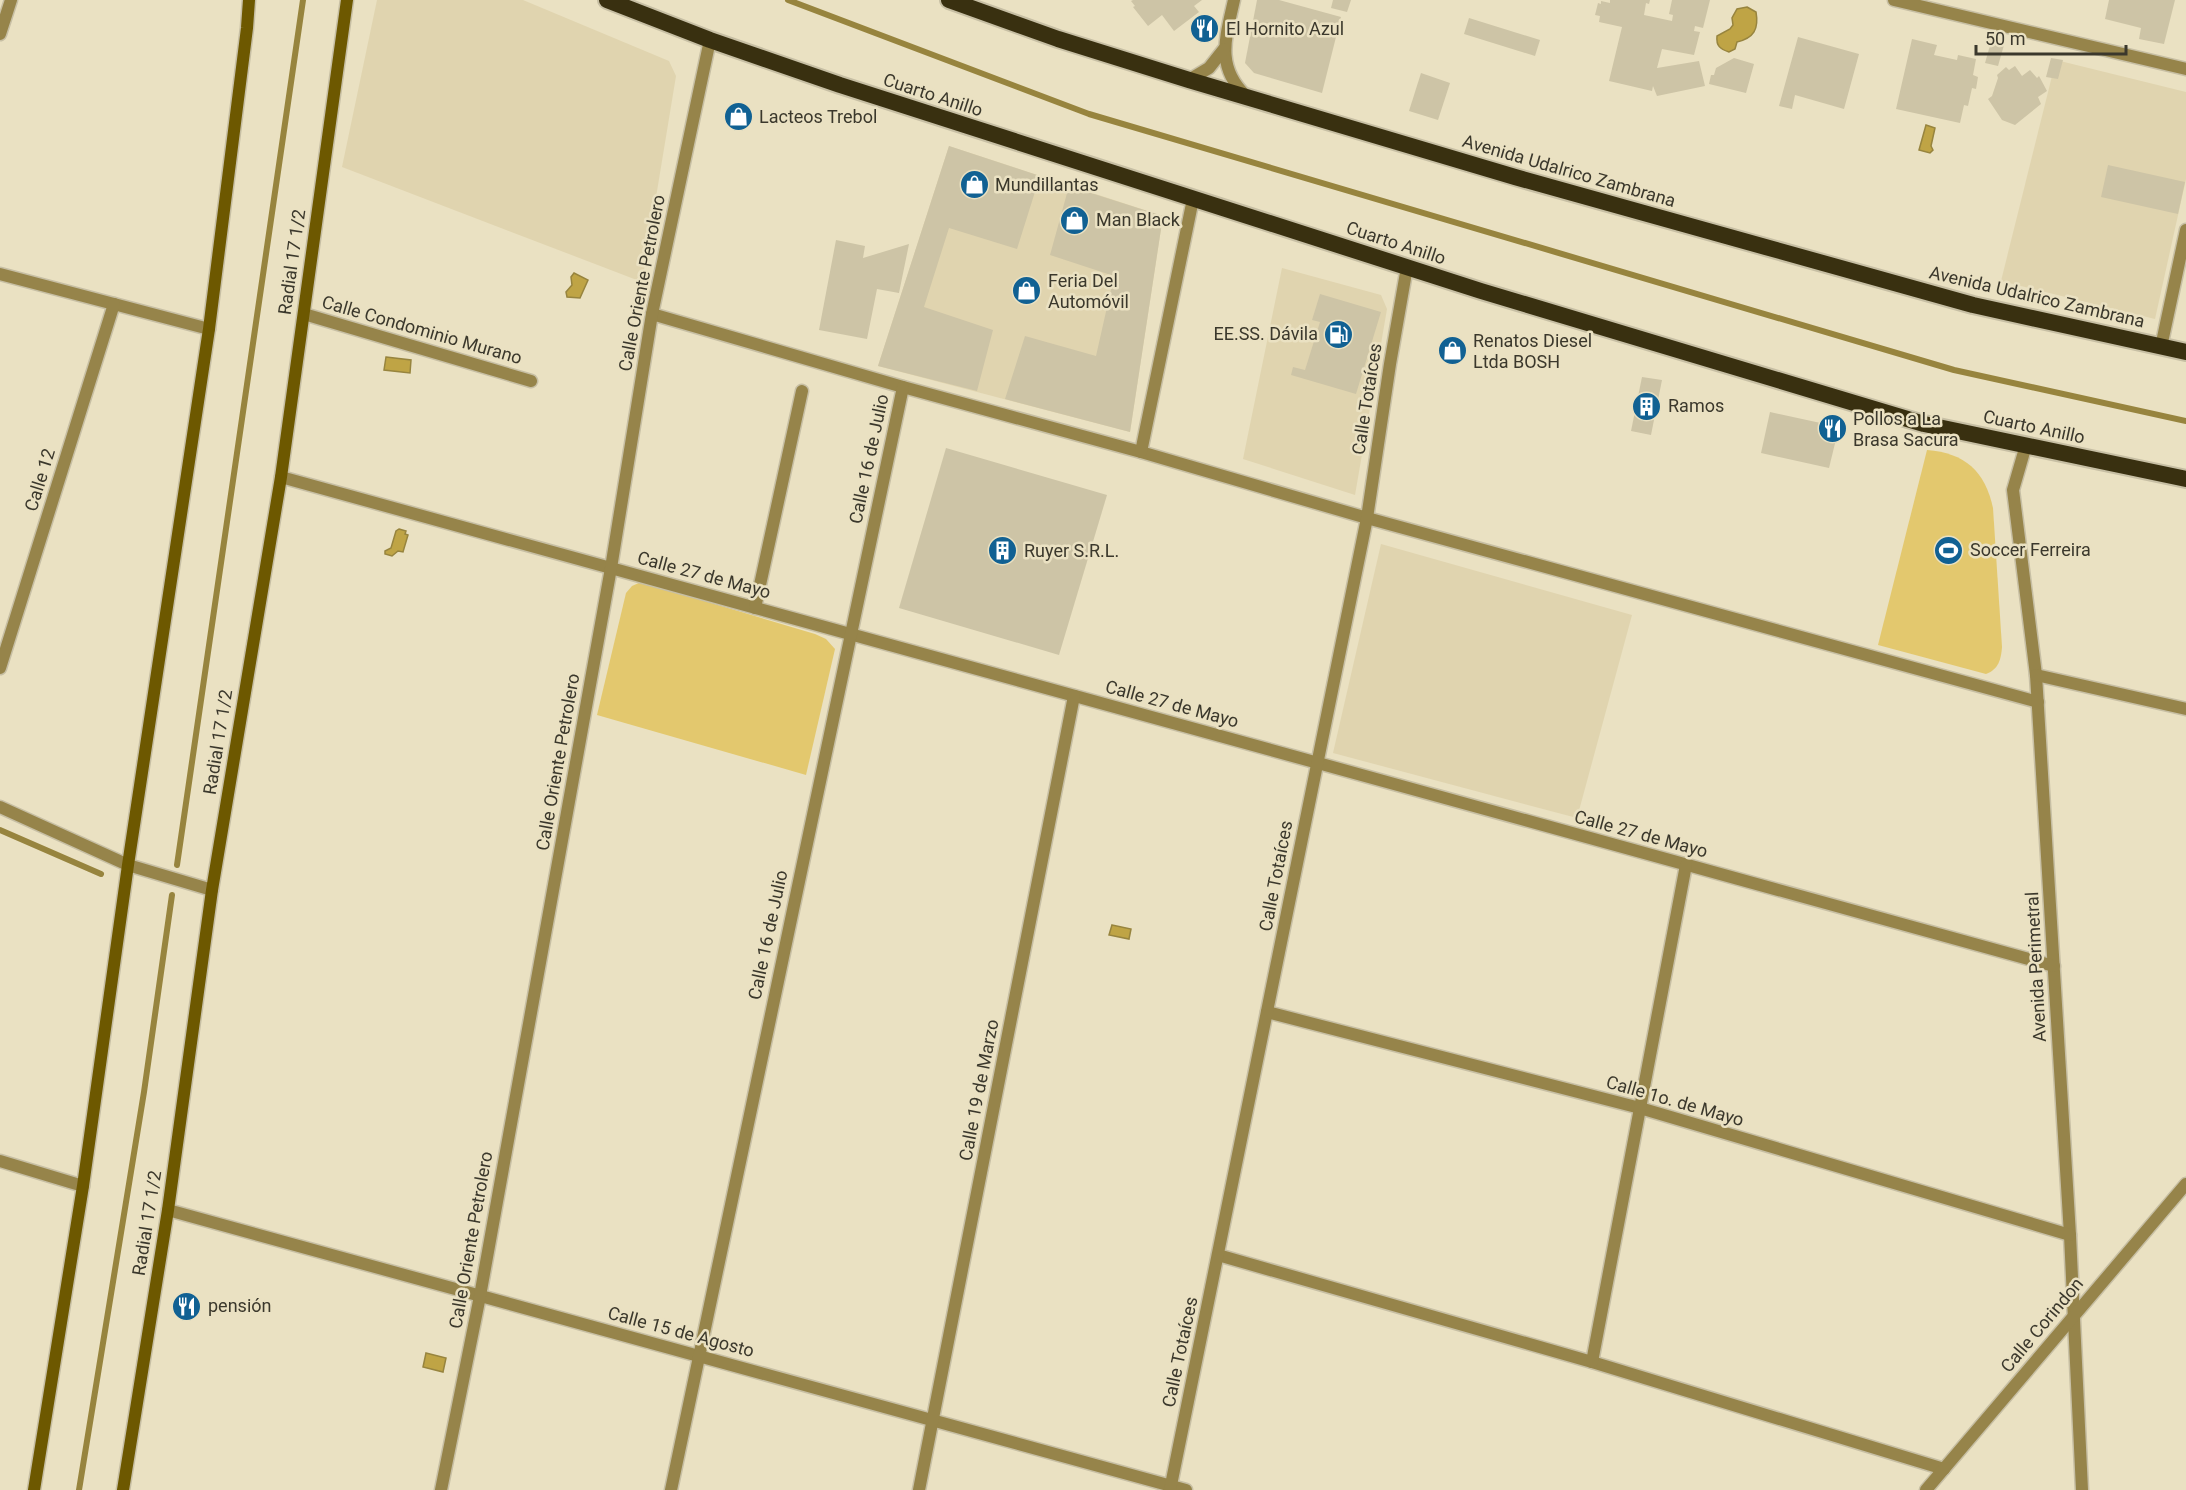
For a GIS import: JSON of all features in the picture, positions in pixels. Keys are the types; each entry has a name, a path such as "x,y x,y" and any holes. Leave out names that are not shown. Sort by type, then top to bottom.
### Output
{"highway":[{"name":"Cuarto Anillo","path":"607,0 710,40 840,85 1481,291 1924,424 2186,479"},
{"name":"Avenida Udalrico Zambrana","path":"949,0 1058,39 1189,80 1526,180 1973,305 2186,352"}],"main road":[{"path":"33,1490 83,1186 128,865 209,329 249,0"},
{"name":"Radial 17 1/2","path":"123,1490 168,1210 212,890 281,477 347,0"}],"street":[{"path":"1,25 11,0"},
{"path":"1234,0 1224,49 1230,77 1237,88 1248,98"},
{"path":"1894,0 2186,69"},
{"name":"Calle Oriente Petrolero","path":"441,1490 480,1296 611,568 652,314 710,40"},
{"path":"1189,80 1209,68 1224,49"},
{"path":"1141,452 1193,199"},
{"path":"2162,347 2186,230"},
{"name":"Calle Totaíces","path":"1171,1488 1367,518 1407,267"},
{"path":"0,273 209,329"},
{"name":"Calle 12","path":"0,668 114,304"},
{"name":"Calle Condominio Murano","path":"304,314 531,381"},
{"path":"652,314 1367,518 2037,702"},
{"name":"Calle 16 de Julio","path":"671,1490 903,387"},
{"path":"755,608 802,392"},
{"name":"Avenida Perimetral","path":"2026,445 2013,490 2036,675 2075,1314 2082,1490"},
{"name":"Calle 27 de Mayo","path":"281,477 2054,966"},
{"path":"2036,675 2186,709"},
{"name":"Calle 19 de Marzo","path":"919,1490 1074,696"},
{"path":"0,807 128,865 212,890"},
{"path":"1592,1362 1686,865"},
{"name":"Calle 1o. de Mayo","path":"1267,1012 1640,1108 2070,1235"},
{"path":"0,1161 83,1186"},
{"name":"Calle Corindon","path":"1926,1490 2186,1184"},
{"name":"Calle 15 de Agosto","path":"168,1210 933,1420 1171,1488 1186,1490"},
{"path":"1218,1255 1592,1362 1944,1470"}],"shaded area":[{"path":"377,0 523,0 669,61 676,76 642,282 342,167"},
{"path":"1747,7 1756,12 1757,23 1754,32 1748,38 1737,42 1735,49 1729,52 1723,50 1718,45 1717,36 1733,25 1732,18 1737,9"},
{"path":"2056,60 2186,92 2186,179 2155,319 2001,281"},
{"path":"1926,125 1935,128 1931,146 1933,150 1930,153 1919,150"},
{"name":"Feria Del Automóvil","path":"949,146 1163,216 1130,432 878,366"},
{"path":"1282,268 1381,295 1387,309 1355,495 1243,459"},
{"path":"574,273 588,280 580,298 567,297 566,292 572,285 571,277"},
{"path":"386,357 411,360 410,373 384,370"},
{"name":"Soccer Ferreira","path":"1927,450 1952,455 1971,466 1985,484 1993,508 2002,647 1999,663 1986,674 1878,645"},
{"path":"399,529 406,531 405,534 408,535 403,552 398,551 392,556 385,554 385,551 391,548 396,531"},
{"path":"1381,544 1632,615 1577,818 1333,753"},
{"path":"641,582 815,634 826,639 835,649 806,775 597,715 626,593 632,586"},
{"path":"1112,925 1131,929 1129,939 1109,935"},
{"path":"426,1353 446,1358 443,1372 423,1367"}],"building":[{"path":"1202,0 1194,6 1199,12 1174,31 1162,15 1148,26 1133,7 1135,6 1131,1"},
{"path":"1257,0 1279,0 1341,17 1322,93 1254,73 1245,63"},
{"path":"1333,0 1351,0 1347,12 1331,8"},
{"path":"1610,0 1650,0 1649,4 1646,3 1644,15 1672,21 1673,15 1669,14 1672,0 1710,0 1703,28 1695,26 1694,31 1700,32 1694,55 1662,49 1657,68 1699,61 1705,86 1657,96 1653,86 1652,91 1609,81 1622,27 1599,22 1600,16 1595,15 1598,3 1601,4 1601,1 1610,3"},
{"path":"2109,0 2175,0 2164,44 2139,39 2141,28 2105,19"},
{"path":"1469,18 1540,40 1535,56 1464,34"},
{"path":"1798,37 1859,54 1844,109 1795,95 1792,109 1779,106"},
{"path":"1912,39 1937,45 1934,55 1957,60 1958,55 1976,59 1973,75 1978,77 1976,89 1972,88 1968,106 1964,105 1960,123 1896,109"},
{"path":"1991,42 2004,45 1998,66 1985,63"},
{"path":"1734,58 1754,64 1746,93 1709,84 1716,68"},
{"path":"2051,58 2063,60 2058,79 2046,77"},
{"path":"2015,66 2022,76 2030,70 2037,78 2039,76 2047,91 2038,97 2041,104 2015,125 2002,120 1988,99 1992,96 1997,75 2006,67 2009,70"},
{"path":"1421,73 1450,83 1438,120 1409,111"},
{"path":"949,146 1040,176 1017,249 949,228 924,307 993,330 977,391 878,366"},
{"path":"2108,165 2185,182 2178,214 2101,197"},
{"path":"1069,186 1163,216 1130,432 1005,399 1025,336 1096,356 1114,276 1050,255"},
{"path":"836,240 865,246 863,258 909,244 899,293 877,289 867,339 819,330"},
{"path":"1320,294 1381,312 1356,394 1291,375 1293,367 1305,370 1320,322 1312,320"},
{"name":"Ramos","path":"1642,377 1662,380 1651,435 1631,431"},
{"path":"1770,412 1839,427 1829,468 1761,453"},
{"name":"Ruyer S.R.L.","path":"946,448 1107,495 1059,655 899,608"}],"waterway":[{"path":"177,865 303,0"},
{"path":"788,0 1089,114 1954,370 2186,421"},
{"path":"0,830 101,874"},
{"path":"79,1490 144,1092 172,895"}],"place":[{"name":"El Hornito Azul","path":"1205,29"},
{"name":"Lacteos Trebol","path":"738,117"},
{"name":"Mundillantas","path":"974,185"},
{"name":"Man Black","path":"1075,220"},
{"name":"Feria Del Automóvil","path":"1027,291"},
{"name":"EE.SS. Dávila","path":"1339,334"},
{"name":"Renatos Diesel Ltda BOSH","path":"1452,351"},
{"name":"Ramos","path":"1647,406"},
{"name":"Pollos a La Brasa Sacura","path":"1832,429"},
{"name":"Soccer Ferreira","path":"1949,550"},
{"name":"Ruyer S.R.L.","path":"1003,551"},
{"name":"pensión","path":"187,1306"}]}
